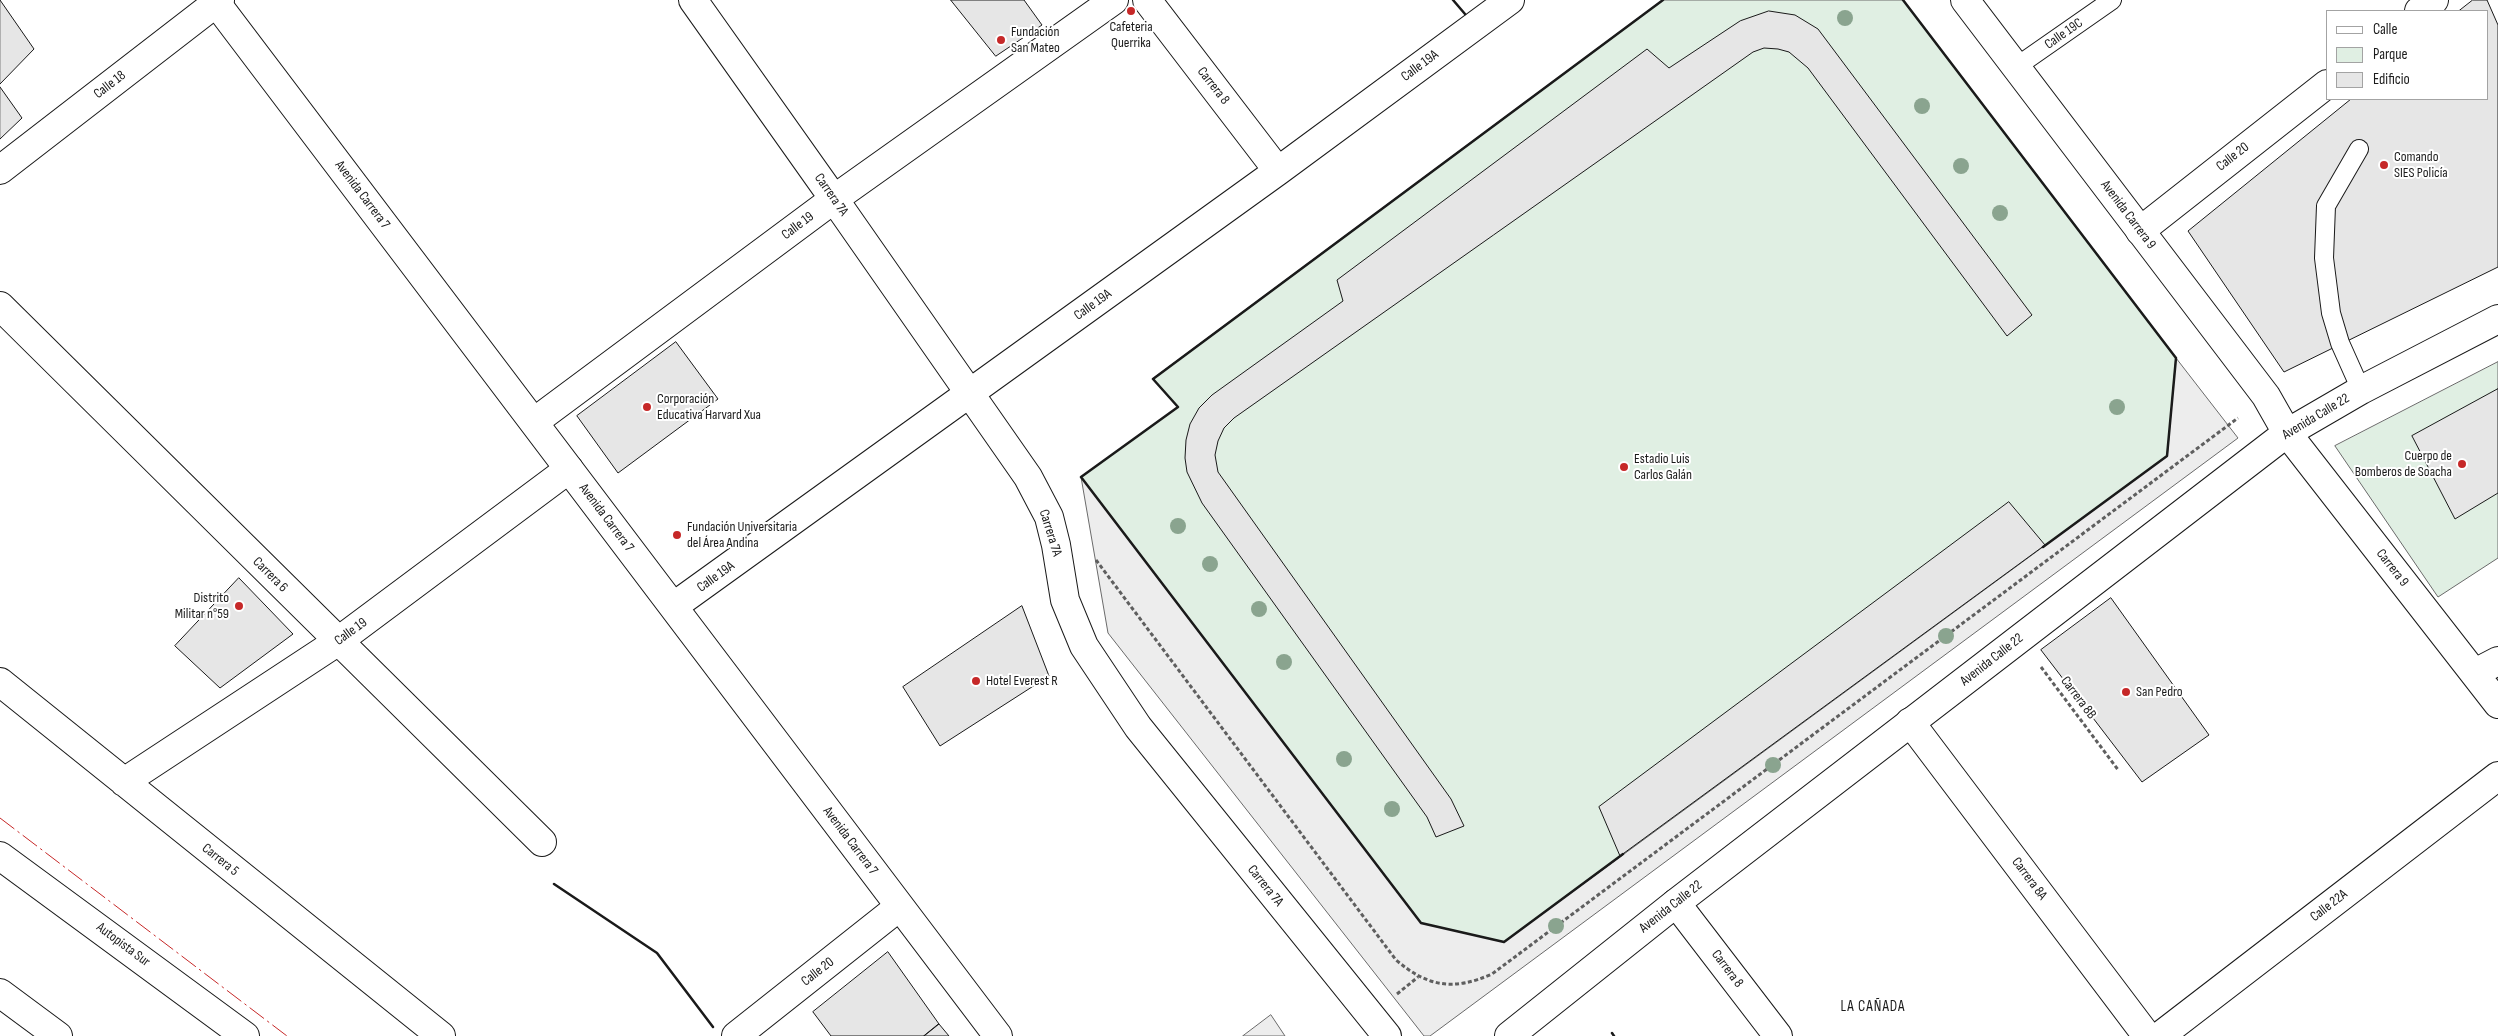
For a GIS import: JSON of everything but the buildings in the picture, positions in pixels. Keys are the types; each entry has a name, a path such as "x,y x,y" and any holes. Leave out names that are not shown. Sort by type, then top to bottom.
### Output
{"main road":[{"name":"Carrera 7A","path":"694,0 1028,477 1049,517 1056,545 1065,600 1084,646 1138,727 1386,1036"},
{"name":"Calle 19","path":"534,422 834,200 1114,0"},
{"name":"Carrera 8","path":"1147,0 1278,171"},
{"name":"Calle 19A","path":"674,606 1278,171 1510,0"},
{"name":"Avenida Carrera 9","path":"1965,0 2266,396 2286,433"},
{"path":"2420,10 2434,0"},
{"name":"Calle 18","path":"0,170 217,1"},
{"name":"Avenida Carrera 7","path":"217,1 998,1036"},
{"name":"Calle 20","path":"2140,231 2326,85"},
{"name":"Carrera 6","path":"0,306 337,642 542,842"},
{"name":"Avenida Calle 22","path":"1509,1036 1676,903 2286,433 2361,390 2498,319"},
{"name":"Carrera 9","path":"2286,433 2498,704"},
{"name":"Calle 19","path":"124,782 337,642 569,469"},
{"path":"2474,673 2498,661"},
{"name":"Carrera 5","path":"0,682 441,1036"},
{"name":"Carrera 8A","path":"1910,722 2147,1036"},
{"name":"Calle 22A","path":"2160,1036 2498,776"},
{"name":"Autopista Sur","path":"0,856 245,1036"},
{"name":"Carrera 8","path":"1676,903 1778,1036"},
{"name":"Calle 20","path":"736,1036 899,907"},
{"path":"0,993 58,1036"}],"lane":[{"name":"Calle 19C","path":"2016,67 2112,0"},
{"path":"2359,149 2326,206 2324,258 2332,313 2340,343 2361,390"}],"path":[{"path":"1056,545 1096,560 1396,960 1418,977 1444,985 1461,984 1492,974 2229,425"},
{"name":"Carrera 8B","path":"2020,638 2119,771"}],"green space":[{"name":"Estadio Luis Carlos Galán","path":"1663,0 1903,0 2176,358 2167,456 1504,942 1421,923 1081,477 1178,407 1153,379"},
{"path":"2498,362 2498,558 2438,597 2335,446"}],"shaded area":[{"path":"2176,358 2238,438 1430,1036 1424,1036 1108,633 1081,477 1421,923 1504,942 2167,456"},
{"path":"1271,1015 1285,1036 1243,1036"}],"wall":[{"path":"1453,0 1465,14"},
{"path":"1623,854 1504,942 1421,923 1081,477 1178,407 1153,379 1663,0"},
{"path":"1903,0 2176,358 2167,456 2043,547"},
{"path":"554,884 657,953 713,1027"}],"power":[{"path":"0,818 287,1036"}],"place":[{"name":"Cafeteria Querrika","path":"1131,11"},
{"name":"Fundación San Mateo","path":"1001,40"},
{"name":"Comando SIES Policía","path":"2384,165"},
{"name":"Corporación Educativa Harvard Xua","path":"647,407"},
{"name":"Cuerpo de Bomberos de Soacha","path":"2462,464"},
{"name":"Estadio Luis Carlos Galán","path":"1624,467"},
{"name":"Fundación Universitaria del Área Andina","path":"677,535"},
{"name":"Distrito Militar n°59","path":"239,606"},
{"name":"Hotel Everest R","path":"976,681"},
{"name":"San Pedro","path":"2126,692"}],"district":[{"name":"LA CAÑADA","path":"1873,1007"}]}
